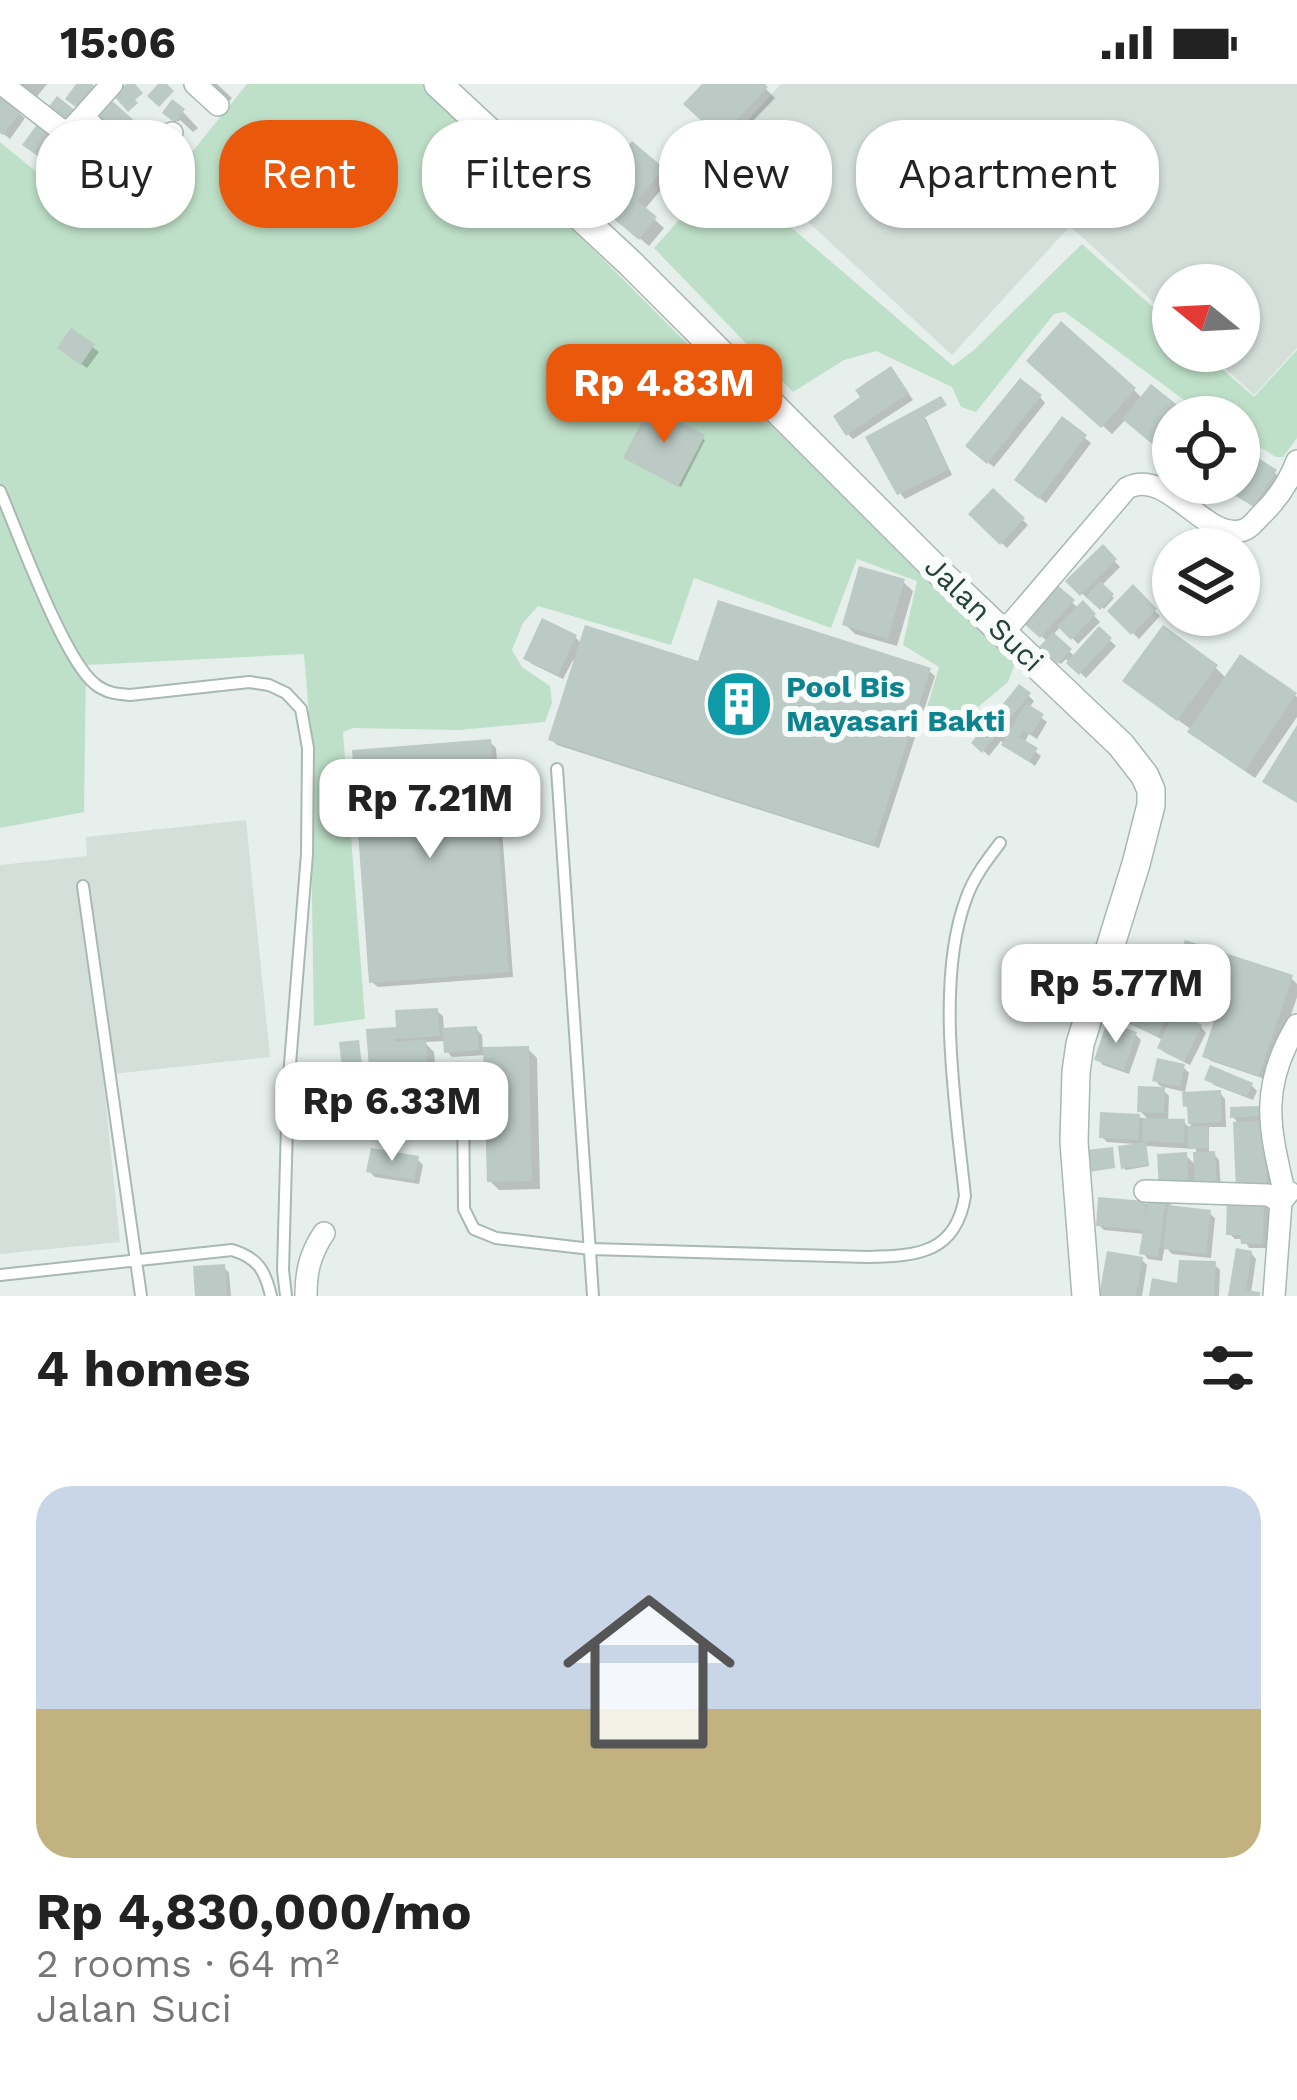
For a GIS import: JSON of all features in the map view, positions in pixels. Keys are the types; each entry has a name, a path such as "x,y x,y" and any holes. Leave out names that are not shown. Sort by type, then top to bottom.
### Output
{"street":[{"path":"2,84 60,129 70,131 112,84"},
{"path":"195,84 218,105"},
{"name":"Jalan Suci","path":"438,84 630,263 1121,745 1145,776 1150,790 1146,826 1080,1044 1074,1107 1086,1195 1086,1296"},
{"path":"1003,633 1127,488 1147,483 1230,530 1245,529 1294,477"},
{"path":"1274,1296 1288,1195 1270,1133 1269,1100 1282,1051 1297,1025"},
{"path":"1144,1191 1288,1195"},
{"path":"306,1296 311,1252 324,1233"}],"lane":[{"path":"0,491 77,663 99,688 113,694 150,694 249,682 286,694 301,710 308,748 307,854 287,1108 286,1296"},
{"path":"556,769 593,1296"},
{"path":"463,1085 464,1209 474,1229 496,1238 592,1250 897,1256 939,1244 954,1232 965,1196 952,1046 955,946 968,892 1000,843"},
{"path":"83,886 141,1296"},
{"path":"0,1275 232,1250 261,1265 272,1296"}],"shaded area":[{"path":"781,84 1297,84 1297,348 1254,395 1229,372 1260,372 1260,264 1152,264 1152,301 1072,228 1159,228 1159,120 856,120 856,228 1068,228 952,355 815,228 832,228 832,120 748,120"},
{"path":"246,820 270,1057 103,1075 120,1242 0,1254 0,865 87,856 86,837"}],"green space":[{"path":"247,84 429,84 465,120 422,120 422,228 572,228 731,388 1017,658 1008,682 946,734 927,734 923,721 939,667 903,645 917,581 857,559 831,628 694,578 671,645 538,606 523,623 512,650 522,667 550,686 552,703 545,722 459,730 353,728 343,732 365,1019 314,1026 304,654 86,665 84,812 0,828 0,142 36,172 36,228 195,228 195,148"},
{"path":"672,228 792,228 953,366 1082,244 1152,306 1152,372 1226,372 1253,396 1179,396 1065,312 1054,314 976,412 961,407 952,387 876,351 844,360 793,392 654,248"},
{"path":"1297,350 1297,438 1283,457 1260,447 1260,396 1255,396"}],"building":[{"path":"76,84 92,84 102,91 85,114 65,99"},
{"path":"126,84 135,84 143,93 128,112 113,95"},
{"path":"158,84 167,84 174,91 159,107 147,96"},
{"path":"702,84 768,87 737,120 700,120 683,104"},
{"path":"0,94 22,110 3,135 0,133"},
{"path":"57,96 81,115 77,120 63,120 48,108"},
{"path":"110,99 134,120 97,120 94,117"},
{"path":"172,99 185,109 177,120 162,113"},
{"path":"36,126 36,155 22,145"},
{"path":"635,144 659,164 659,174 637,200 657,217 639,240 625,228 635,228"},
{"path":"1061,321 1136,388 1101,428 1026,361"},
{"path":"71,328 95,344 81,365 57,348"},
{"path":"891,366 909,393 846,436 833,416 860,397 855,390"},
{"path":"604,377 646,393 637,416 596,400"},
{"path":"1020,378 1042,395 987,464 965,446"},
{"path":"1151,384 1166,396 1152,396 1152,444 1122,419"},
{"path":"941,396 947,405 924,418 949,469 897,495 865,437"},
{"path":"650,406 705,435 678,487 623,458"},
{"path":"1062,416 1087,435 1039,499 1014,480"},
{"path":"1260,459 1277,470 1260,497"},
{"path":"993,488 1025,518 1000,545 968,514"},
{"path":"1103,544 1117,559 1080,596 1065,581"},
{"path":"859,566 905,579 888,639 842,625"},
{"path":"1100,581 1114,594 1100,610 1086,597"},
{"path":"1056,584 1075,600 1040,638 1022,622"},
{"path":"1133,584 1152,604 1152,614 1131,635 1107,611"},
{"name":"Pool Bis Mayasari Bakti","path":"718,600 931,668 874,845 548,740 585,625 698,661"},
{"path":"1083,600 1096,614 1071,640 1057,626"},
{"path":"542,618 577,635 558,675 523,659"},
{"path":"1099,626 1112,638 1079,675 1066,663"},
{"path":"1053,632 1072,649 1058,664 1039,647"},
{"path":"1155,636 1178,636 1218,665 1177,721 1122,681"},
{"path":"1240,654 1297,693 1245,771 1187,732"},
{"path":"1019,684 1031,693 982,753 971,743"},
{"path":"1026,703 1044,714 1031,735 1023,731 1019,737 1038,748 1029,762 1001,745"},
{"path":"1297,725 1297,803 1262,782"},
{"path":"491,739 509,972 369,983 352,750"},
{"path":"1185,940 1293,975 1259,1076 1202,1057 1219,1006 1169,990"},
{"path":"1152,945 1177,953 1167,987 1142,979"},
{"path":"1139,996 1170,1011 1157,1037 1126,1022"},
{"path":"438,1008 440,1036 395,1039 426,1039 428,1069 413,1070 414,1090 353,1095 350,1070 369,1069 366,1029 396,1027 395,1010"},
{"path":"1174,1012 1202,1025 1184,1062 1157,1048"},
{"path":"1107,1022 1137,1032 1124,1070 1094,1060"},
{"path":"477,1026 479,1050 444,1053 442,1028"},
{"path":"359,1040 362,1066 342,1069 339,1042"},
{"path":"529,1046 532,1181 487,1182 483,1047"},
{"path":"1157,1058 1185,1064 1180,1087 1152,1081"},
{"path":"1210,1065 1253,1083 1247,1097 1204,1080"},
{"path":"1138,1086 1165,1087 1164,1113 1137,1112"},
{"path":"1221,1090 1222,1122 1188,1124 1182,1092"},
{"path":"1259,1106 1260,1116 1230,1118 1230,1107"},
{"path":"1100,1112 1140,1114 1138,1140 1099,1138"},
{"path":"1143,1118 1185,1119 1184,1143 1142,1141"},
{"path":"1265,1120 1267,1188 1236,1190 1233,1122"},
{"path":"1187,1126 1208,1126 1209,1148 1188,1149"},
{"path":"1146,1142 1149,1165 1121,1169 1118,1146"},
{"path":"1113,1147 1115,1168 1089,1172 1087,1150"},
{"path":"371,1148 419,1156 414,1180 366,1172"},
{"path":"1215,1151 1217,1186 1195,1187 1193,1152"},
{"path":"1187,1152 1189,1187 1159,1189 1157,1154"},
{"path":"1149,1191 1167,1194 1158,1257 1139,1254 1143,1230 1096,1226 1098,1197 1145,1201 1145,1219"},
{"path":"1227,1198 1264,1198 1263,1244 1241,1244 1240,1235 1226,1235"},
{"path":"1168,1205 1211,1210 1206,1254 1163,1249"},
{"path":"1236,1248 1252,1251 1246,1290 1260,1292 1260,1296 1228,1296"},
{"path":"1107,1251 1143,1257 1136,1296 1099,1296"},
{"path":"1179,1260 1216,1261 1214,1296 1149,1296 1152,1278 1177,1283"},
{"path":"225,1264 227,1296 195,1296 193,1266"}],"place":[{"name":"Pool Bis Mayasari Bakti","path":"739,704"}]}
